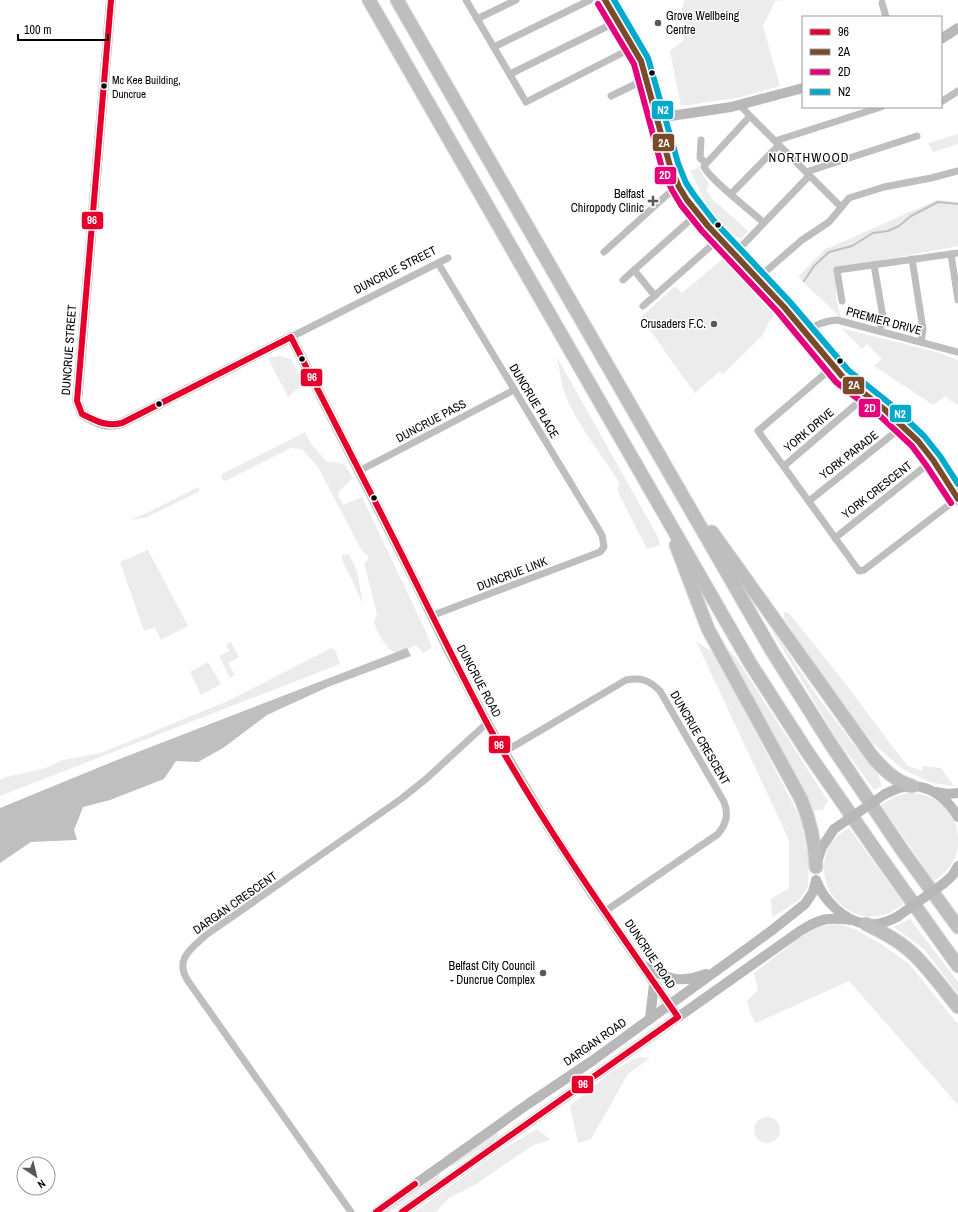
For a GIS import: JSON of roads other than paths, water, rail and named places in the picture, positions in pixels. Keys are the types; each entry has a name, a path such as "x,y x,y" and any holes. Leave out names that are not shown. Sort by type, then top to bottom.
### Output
{"highway":[{"path":"369,0 750,663 808,753 958,966"},
{"path":"397,0 772,651 826,736 902,850 958,927"},
{"path":"683,497 707,526 872,756 881,767 894,778 912,786"},
{"path":"668,520 679,554 708,629 801,799 811,825 815,846 816,867"},
{"path":"866,924 884,933 912,952 958,1007"}],"main road":[{"path":"605,0 641,60 670,166 679,187 697,214 758,278 848,381 867,395 918,441 933,460 958,499"}],"street":[{"name":"DUNCRUE STREET","path":"111,0 77,401 82,414 105,425 113,426 122,423 448,258"},
{"path":"466,0 526,102 634,47"},
{"path":"477,19 516,0"},
{"path":"494,47 590,0"},
{"path":"882,3 886,16"},
{"path":"510,74 618,20"},
{"path":"942,38 958,28"},
{"path":"611,96 646,79"},
{"path":"657,118 718,110 802,88"},
{"path":"942,101 958,91"},
{"path":"740,105 841,207"},
{"path":"731,194 777,143 878,108"},
{"path":"750,116 704,166 705,170 763,222"},
{"path":"735,253 807,174 917,136"},
{"path":"701,140 700,158 706,163"},
{"path":"758,278 802,240 828,222 849,198 884,187 958,171"},
{"path":"604,252 668,194 679,187"},
{"path":"623,280 697,214"},
{"path":"643,306 720,238"},
{"path":"842,301 837,270 955,253 958,300"},
{"path":"912,259 922,329 921,342"},
{"name":"DUNCRUE PLACE","path":"438,263 602,535 604,547 600,552"},
{"path":"874,265 883,318 880,331"},
{"path":"634,270 655,296"},
{"name":"PREMIER DRIVE","path":"805,332 813,325 820,322 836,320 958,352"},
{"name":"DUNCRUE ROAD","path":"291,337 431,616 504,752 548,826 604,912 644,966 654,984 678,1017"},
{"path":"834,366 758,431 860,571 864,570 958,499"},
{"name":"DUNCRUE PASS","path":"358,471 514,390"},
{"name":"YORK DRIVE","path":"784,466 867,395"},
{"name":"YORK PARADE","path":"809,501 903,426"},
{"name":"YORK CRESCENT","path":"835,538 933,460"},
{"name":"DUNCRUE LINK","path":"431,616 600,552"},
{"name":"DUNCRUE CRESCENT","path":"504,752 626,680 636,678 647,681 660,691 724,802 727,808 727,817 724,827 718,834 604,912"},
{"name":"DARGAN CRESCENT","path":"351,1212 183,974 184,956 206,935 401,799 426,779 487,722"},
{"path":"852,920 836,909 828,901 816,881 816,867 822,847 834,829 885,794 896,789 912,786 948,794 958,793"},
{"path":"932,791 944,799 951,806 958,817"},
{"path":"402,1212 800,931 825,919 837,918 866,924 884,923 897,917 943,884 952,876 958,866"},
{"name":"DARGAN ROAD","path":"376,1212 650,1019 771,931 800,908 813,892 816,881"},
{"path":"644,966 664,977 686,980 715,971"},
{"path":"650,1019 654,984"}],"waterway":[{"path":"804,281 814,266 829,252 852,246 873,233 888,231 899,226 911,216 938,202 958,204"}],"place":[{"name":"Grove Wellbeing Centre","path":"658,23"},
{"name":"Mc Kee Building, Duncrue","path":"104,86"},
{"name":"Belfast Chiropody Clinic","path":"653,201"},
{"name":"Crusaders F.C.","path":"714,324"},
{"name":"Belfast City Council - Duncrue Complex","path":"543,973"}],"district":[{"name":"NORTHWOOD","path":"809,157"}]}
